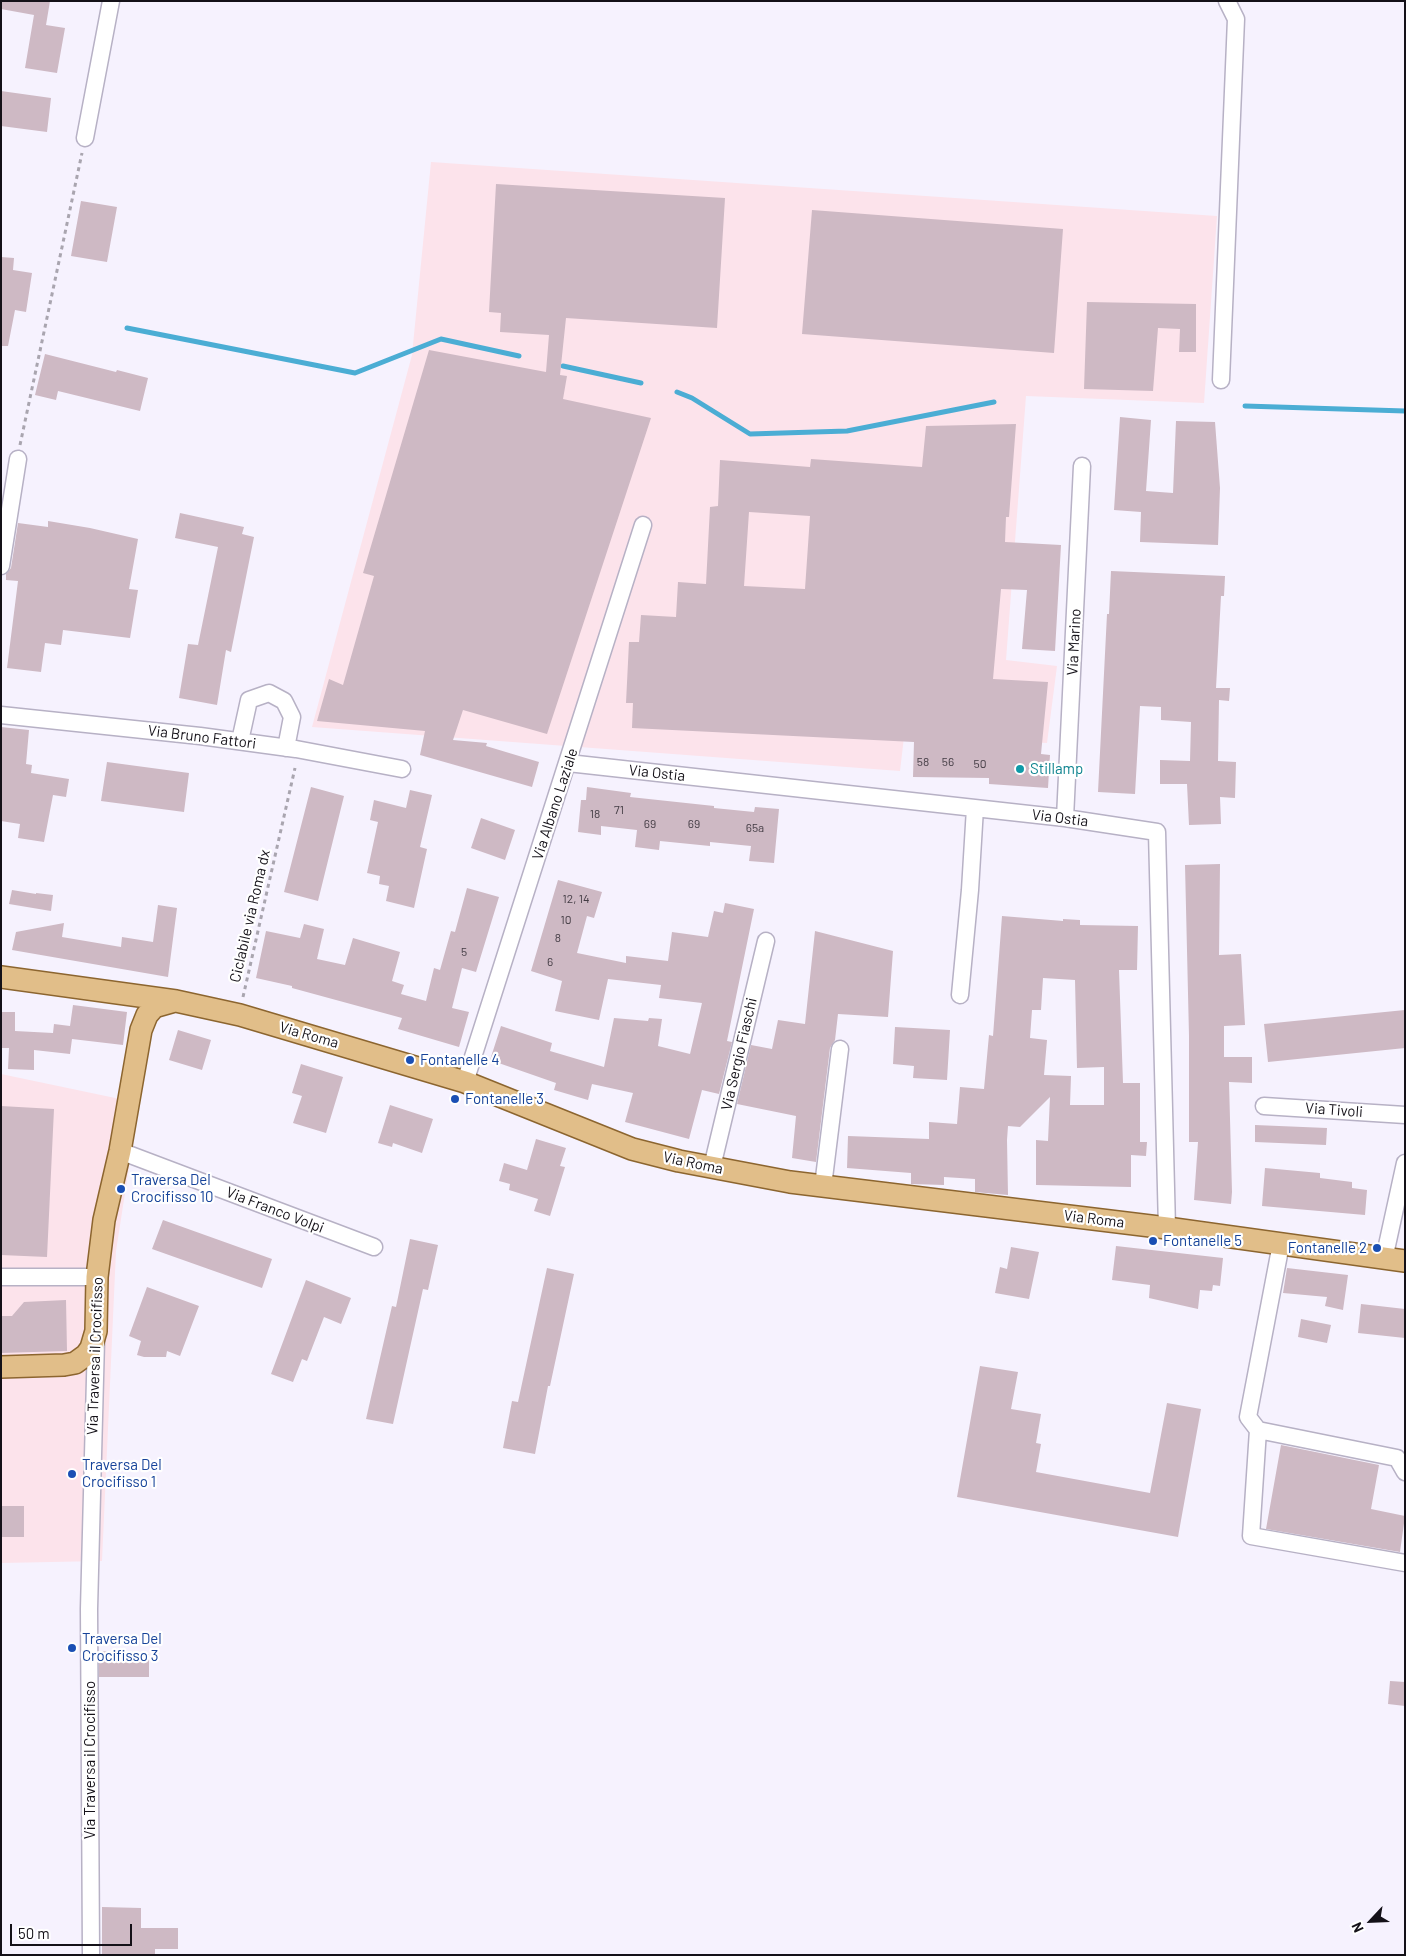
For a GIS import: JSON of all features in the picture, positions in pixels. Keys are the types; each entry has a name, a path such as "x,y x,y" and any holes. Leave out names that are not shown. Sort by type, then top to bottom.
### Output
{"main road":[{"name":"Via Roma","path":"1,976 176,1001 240,1015 424,1068 465,1082 632,1149 679,1161 790,1182 1166,1228 1395,1260"},
{"name":"Via Traversa il Crocifisso","path":"115,992 132,1002 139,1018 141,1030"},
{"name":"Via Traversa il Crocifisso","path":"96,1331 97,1277 104,1220 120,1152 141,1030 147,1015 154,1007 176,1001"},
{"path":"1,1367 64,1365 75,1362 86,1356 91,1348 96,1331"}],"street":[{"path":"85,138 111,1"},
{"path":"1221,380 1236,19 1227,1"},
{"path":"1,566 18,459"},
{"name":"Via Marino","path":"1065,818 1082,466"},
{"name":"Via Albano Laziale","path":"465,1082 643,525"},
{"path":"240,742 249,700 269,693 284,701 292,717 286,748"},
{"name":"Via Bruno Fattori","path":"1,715 286,748 402,768"},
{"name":"Via Ostia","path":"568,763 1065,818 1157,832 1166,1228"},
{"path":"960,995 970,890 975,808"},
{"name":"Via Sergio Fiaschi","path":"712,1167 766,941"},
{"path":"824,1186 840,1049"},
{"name":"Via Tivoli","path":"1264,1106 1405,1115"},
{"name":"Via Franco Volpi","path":"120,1152 374,1247"},
{"path":"1395,1260 1405,1163"},
{"path":"1281,1244 1248,1417 1258,1430 1397,1458 1405,1472"},
{"path":"1,1277 97,1277"},
{"name":"Via Traversa il Crocifisso","path":"91,1955 89,1609 96,1331"},
{"path":"64,1365 76,1367 84,1373 90,1384 93,1402"},
{"path":"1258,1430 1251,1536 1405,1563"}],"path":[{"path":"18,459 85,138"},
{"name":"Ciclabile via Roma dx","path":"242,1002 295,768"}],"shaded area":[{"path":"431,162 1217,216 1204,403 1026,396 1006,660 1057,666 1047,743 904,737 900,771 312,727 412,355"},
{"path":"1,1074 139,1103 116,1251 102,1561 1,1563"}],"building":[{"path":"1,1 50,1 46,25 65,28 57,73 25,68 34,15 1,9"},
{"path":"1,91 51,98 47,132 1,126"},
{"path":"496,184 725,198 717,328 566,318 560,375 567,376 563,399 651,418 547,734 463,710 453,740 487,743 486,746 539,762 532,787 420,755 425,731 317,721 329,679 343,685 374,576 363,573 429,350 546,372 549,335 500,332 501,313 489,312"},
{"path":"81,201 117,207 107,262 71,256"},
{"path":"812,210 1063,229 1054,353 802,334"},
{"path":"1,257 14,258 13,270 32,273 26,312 15,310 8,346 1,346"},
{"path":"1087,302 1196,304 1196,352 1179,352 1180,329 1158,328 1153,391 1084,389"},
{"path":"45,354 148,378 140,411 58,391 56,400 35,395"},
{"path":"1120,417 1151,420 1146,491 1173,493 1176,421 1215,422 1220,488 1218,545 1140,542 1141,512 1114,510"},
{"path":"1016,424 1009,517 1006,517 1005,542 1061,545 1055,651 1022,649 1027,590 1001,589 993,679 1048,682 1041,754 1050,755 1048,788 989,784 989,778 913,777 914,742 632,728 633,703 626,703 629,642 639,642 641,615 676,617 678,582 706,584 710,507 718,506 720,460 810,467 811,459 922,467 926,426","holes":["749,512 810,516 805,589 744,586"]},
{"path":"180,513 244,527 242,534 254,537 231,652 226,650 217,705 179,698 188,644 198,645 218,547 175,538"},
{"path":"48,521 138,539 129,589 138,590 130,638 63,630 61,645 45,643 41,672 7,668 18,581 6,580 6,574 11,568 18,523 48,527"},
{"path":"1111,571 1225,576 1224,596 1221,596 1216,688 1230,688 1229,701 1219,700 1218,761 1236,762 1235,798 1220,797 1221,824 1189,825 1187,784 1160,784 1160,760 1190,761 1191,722 1161,720 1161,707 1140,706 1135,794 1098,792"},
{"path":"1,727 29,730 26,764 32,765 31,773 69,779 66,797 53,795 44,842 18,838 20,824 1,821"},
{"path":"107,762 189,773 184,812 101,801"},
{"path":"311,787 344,796 318,901 284,892"},
{"path":"587,787 631,793 630,797 714,806 714,808 754,812 755,807 779,809 774,863 749,861 751,846 710,842 710,846 660,841 659,850 635,847 637,830 601,826 601,835 578,832 581,800 586,800"},
{"path":"410,790 432,795 420,847 427,849 414,908 386,901 389,886 379,884 380,876 367,873 378,822 370,820 374,800 406,808"},
{"path":"481,818 515,830 505,860 471,848"},
{"path":"1220,864 1219,955 1241,954 1245,1025 1224,1026 1224,1057 1252,1057 1252,1083 1229,1082 1231,1204 1194,1200 1198,1142 1189,1142 1189,1036 1185,865"},
{"path":"558,880 602,892 594,918 587,916 577,953 626,963 626,956 668,961 672,932 708,937 714,911 723,913 725,903 754,909 727,1041 732,1042 719,1094 702,1090 689,1139 625,1122 633,1093 592,1084 588,1100 554,1090 556,1083 490,1060 501,1026 552,1043 550,1051 604,1067 614,1018 648,1021 649,1018 662,1019 658,1046 690,1054 702,1003 659,998 661,985 608,979 599,1020 555,1011 562,981 531,971"},
{"path":"467,888 499,897 476,972 462,968 452,1008 469,1012 459,1047 398,1029 402,1018 292,988 292,986 256,978 266,931 300,938 304,924 324,929 317,959 345,965 353,938 400,952 392,981 404,985 401,994 426,1001 434,968 440,970 451,931 455,932"},
{"path":"12,890 53,895 51,911 9,904"},
{"path":"158,905 177,908 168,977 12,950 16,932 64,923 62,937 121,947 122,937 153,942"},
{"path":"1002,916 1063,921 1063,919 1080,920 1080,925 1138,926 1137,970 1119,970 1123,1083 1140,1083 1140,1142 1147,1142 1146,1156 1131,1155 1131,1187 1036,1185 1036,1140 1048,1141 1050,1097 1020,1127 1008,1126 1008,1195 975,1192 975,1179 944,1177 944,1185 911,1184 911,1173 847,1168 848,1136 929,1139 929,1122 957,1124 960,1087 984,1089 989,1035 993,1036","holes":["1043,978 1075,980 1077,1068 1104,1067 1104,1105 1070,1105 1071,1076 1044,1075 1047,1040 1030,1038 1032,1010 1041,1010"]},
{"path":"815,931 893,951 888,1017 838,1014 835,1040 830,1048 816,1162 792,1158 796,1116 737,1104 751,1045 772,1049 778,1020 805,1024"},
{"path":"73,1005 127,1012 123,1045 72,1039 70,1054 34,1050 34,1070 8,1069 9,1048 1,1048 1,1012 15,1012 15,1031 53,1033 54,1024 70,1026"},
{"path":"1405,1010 1405,1048 1268,1062 1264,1024"},
{"path":"895,1027 950,1030 947,1080 913,1078 914,1066 893,1064"},
{"path":"178,1030 211,1040 202,1070 169,1060"},
{"path":"301,1064 343,1077 326,1133 293,1123 302,1096 292,1093"},
{"path":"390,1105 433,1119 422,1153 393,1143 392,1147 378,1143"},
{"path":"1,1106 54,1109 47,1257 1,1255"},
{"path":"1255,1125 1327,1128 1326,1145 1255,1142"},
{"path":"536,1139 566,1148 560,1166 565,1167 550,1216 534,1211 538,1199 509,1190 510,1184 499,1181 504,1163 527,1170"},
{"path":"1265,1168 1320,1173 1320,1178 1352,1182 1352,1188 1367,1190 1365,1215 1262,1206"},
{"path":"163,1220 272,1259 262,1288 152,1249"},
{"path":"410,1239 438,1245 428,1290 423,1289 393,1424 366,1419 392,1306 396,1307"},
{"path":"1116,1246 1223,1258 1220,1286 1213,1285 1212,1291 1200,1290 1198,1309 1149,1298 1150,1285 1112,1280"},
{"path":"1011,1247 1039,1252 1029,1299 995,1293 1000,1267 1007,1269"},
{"path":"547,1268 574,1274 550,1386 548,1386 535,1454 503,1448 512,1401 518,1402"},
{"path":"1287,1268 1348,1275 1343,1310 1325,1306 1327,1297 1283,1293"},
{"path":"306,1280 351,1298 341,1324 324,1317 307,1361 302,1359 293,1382 271,1374"},
{"path":"147,1287 199,1306 180,1356 167,1351 166,1357 144,1357 137,1355 141,1341 129,1336"},
{"path":"66,1300 67,1351 1,1353 1,1316 12,1316 24,1302"},
{"path":"1361,1304 1405,1309 1405,1338 1358,1333"},
{"path":"1301,1319 1331,1325 1327,1343 1298,1337"},
{"path":"980,1366 1018,1372 1011,1409 1041,1414 1036,1443 1041,1444 1036,1472 1150,1493 1167,1403 1201,1409 1178,1537 957,1497"},
{"path":"1281,1445 1379,1465 1371,1509 1405,1516 1400,1552 1266,1529"},
{"path":"1,1506 24,1506 24,1537 1,1537"},
{"path":"99,1651 149,1654 149,1677 99,1677"},
{"path":"1390,1681 1405,1682 1405,1706 1388,1704"},
{"path":"102,1907 141,1908 141,1928 178,1928 178,1949 155,1949 155,1955 102,1955"}],"waterway":[{"path":"127,328 355,373 441,339 519,356"},
{"path":"563,366 641,383"},
{"path":"677,392 692,398 750,434 847,431 994,402"},
{"path":"1245,406 1405,411"}],"place":[{"name":"Stillamp","path":"1020,769"},
{"name":"Fontanelle 4","path":"410,1060"},
{"name":"Fontanelle 3","path":"455,1099"},
{"name":"Traversa Del Crocifisso 10","path":"121,1189"},
{"name":"Fontanelle 5","path":"1153,1241"},
{"name":"Fontanelle 2","path":"1377,1248"},
{"name":"Traversa Del Crocifisso 1","path":"72,1474"},
{"name":"Traversa Del Crocifisso 3","path":"72,1648"}]}
